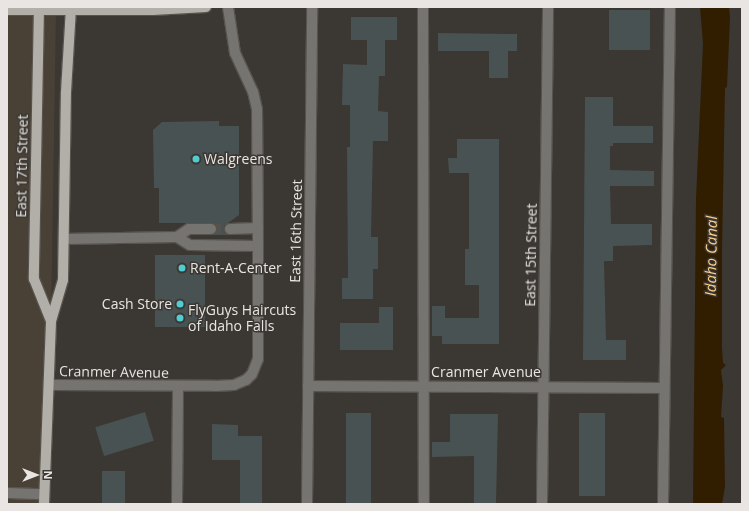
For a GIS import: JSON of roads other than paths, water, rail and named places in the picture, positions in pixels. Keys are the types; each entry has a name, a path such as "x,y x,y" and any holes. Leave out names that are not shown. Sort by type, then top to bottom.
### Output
{"main road":[{"path":"7,10 206,7"},
{"name":"East 17th Street","path":"39,9 34,279 51,321"},
{"name":"East 17th Street","path":"44,499 50,385 51,321 63,280 66,92 71,9"}],"street":[{"name":"Cranmer Avenue","path":"50,385 178,387 234,385 252,374 258,359 257,109 253,92 235,53 228,7"},
{"name":"East 16th Street","path":"307,504 312,7"},
{"path":"423,7 426,386 424,504"},
{"name":"East 15th Street","path":"542,504 548,7"},
{"path":"662,504 670,7"},
{"path":"230,229 258,228"},
{"path":"177,237 189,229 211,229"},
{"path":"64,239 177,237 190,245 258,246"},
{"name":"Cranmer Avenue","path":"308,386 544,386 664,388"},
{"path":"177,504 178,387"},
{"path":"7,493 44,499"}],"water":[{"name":"Idaho Canal","path":"700,7 729,7 730,18 727,87 725,88 722,250 722,348 723,363 726,365 721,370 723,386 721,417 724,418 725,487 722,504 693,504 696,199 703,44"}],"tunnel":[{"path":"211,229 230,229"}],"place":[{"name":"Walgreens","path":"196,159"},
{"name":"Rent-A-Center","path":"182,268"},
{"name":"Cash Store","path":"180,304"},
{"name":"FlyGuys Haircuts of Idaho Falls","path":"180,318"}]}
